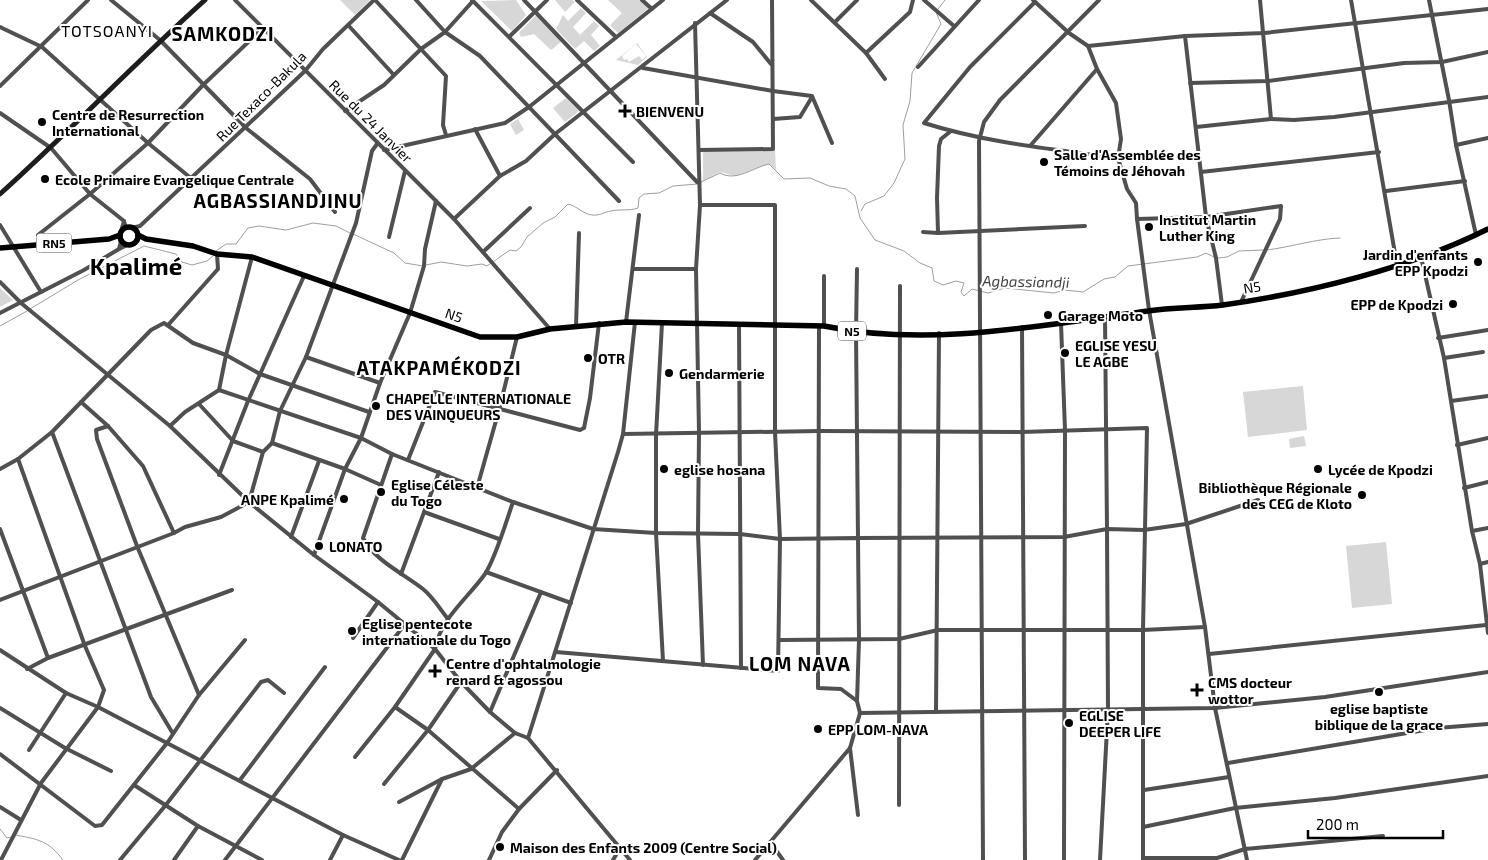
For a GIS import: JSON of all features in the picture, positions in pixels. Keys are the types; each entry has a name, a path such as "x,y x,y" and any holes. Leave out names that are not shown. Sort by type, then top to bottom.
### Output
{"main road":[{"path":"0,194 51,148 100,97 160,40 205,0"},
{"path":"127,226 138,235 136,242 123,240 127,226"},
{"name":"N5","path":"138,235 146,239 193,246 215,254 252,257 480,337 517,337 576,326 626,322 777,324 822,326 856,332 979,334 1022,326 1061,324 1149,310 1222,305 1316,288 1397,265 1486,231"},
{"name":"RN5","path":"0,248 109,238 123,240"},
{"name":"N5","path":"136,242 146,239"}],"street":[{"path":"0,86 88,0"},
{"path":"111,0 160,40 246,128 310,179 335,212"},
{"name":"Rue du 24 Janvier","path":"235,0 454,219 550,330"},
{"path":"374,0 444,72 448,81 444,119 446,134"},
{"name":"Rue Texaco-Bakula","path":"127,226 140,226 192,179 305,71 323,49 374,0"},
{"path":"416,0 445,32 480,56 619,201"},
{"path":"345,111 384,85 393,74 421,49 445,32 473,0 633,162"},
{"path":"524,0 612,90 698,184"},
{"path":"510,36 547,0"},
{"path":"577,0 616,37"},
{"path":"642,0 652,9"},
{"path":"384,150 446,134 505,123 529,107 663,0"},
{"path":"454,219 500,176 526,161 555,134 643,68 695,23 727,0"},
{"path":"699,150 773,149 772,0"},
{"path":"811,0 866,53 885,79"},
{"path":"835,22 857,0"},
{"path":"866,53 910,12 913,0"},
{"path":"924,0 954,26"},
{"path":"918,67 979,0"},
{"path":"983,860 979,431 981,292 978,230 980,137 987,117 1000,100 1100,0"},
{"path":"1260,0 1271,119"},
{"path":"1351,0 1386,191 1397,265"},
{"path":"1428,0 1442,62 1456,145 1476,235"},
{"path":"1118,158 980,137 924,123 970,67 1034,1 1069,33 1088,46 1097,70 1116,103 1122,138 1118,158 1127,188 1136,203 1149,310 1205,627 1215,708 1247,860"},
{"path":"1088,46 1185,36 1264,33 1488,9"},
{"path":"710,13 753,42 771,65"},
{"path":"695,23 698,77 698,184 700,205 696,268 699,432 698,534 703,665"},
{"path":"348,25 393,74"},
{"path":"0,27 42,46 100,97 148,143 192,179"},
{"path":"38,235 90,194 148,143 263,28"},
{"path":"1185,36 1206,217 1216,258 1222,305"},
{"path":"1190,83 1268,81 1404,64 1442,62 1488,52"},
{"path":"643,68 812,97"},
{"path":"1030,146 1097,70"},
{"path":"1196,127 1271,119 1304,120 1488,96"},
{"path":"773,119 800,117 812,97"},
{"path":"812,97 832,142"},
{"path":"0,113 51,148 90,194 127,226"},
{"path":"475,129 500,176"},
{"path":"938,233 939,146 941,139 951,131"},
{"path":"1456,145 1488,138"},
{"path":"0,600 99,563 185,527 221,517 248,502 263,452 272,443 280,412 306,357 356,223 372,151 377,144"},
{"path":"1201,172 1379,152"},
{"path":"389,237 405,171"},
{"path":"1386,191 1465,181"},
{"path":"314,556 345,468 361,438 380,383 410,314 424,266 425,249 436,201"},
{"path":"556,652 778,671 780,640 780,540 775,432 777,324 775,206 700,205"},
{"path":"1137,219 1206,217 1282,206 1280,219 1241,302"},
{"path":"483,252 530,208"},
{"path":"626,322 634,269 639,215"},
{"path":"0,225 15,246 41,292"},
{"path":"138,235 140,226"},
{"path":"923,232 938,233 1085,226"},
{"path":"576,326 579,233"},
{"path":"0,313 84,270 119,249 123,240"},
{"path":"0,469 18,459 52,432 110,375 151,330 164,323 170,325 218,269 215,254"},
{"path":"1421,256 1444,358 1464,488 1480,564 1488,634"},
{"path":"170,426 185,412 219,390 226,355 252,257"},
{"path":"634,269 696,268"},
{"path":"858,269 856,332 860,640 857,700 860,713 850,748 858,815"},
{"path":"219,475 248,401 304,276"},
{"path":"824,276 817,540 818,688 841,689 857,700"},
{"path":"0,282 21,303 170,426 248,502 314,556 378,602 435,649 461,682 490,712 515,733 528,738 557,770 630,860"},
{"path":"899,805 898,539 900,286"},
{"path":"1100,860 1108,710 1105,318"},
{"path":"528,738 622,434 635,322"},
{"path":"164,323 193,343 226,355 260,374 369,412"},
{"path":"408,460 435,392 580,430 584,428 590,398 599,323"},
{"path":"662,323 656,435 656,533 663,661"},
{"path":"739,324 738,434 741,668"},
{"path":"1061,324 1065,430 1064,860"},
{"path":"1022,326 1025,860"},
{"path":"1438,338 1488,330"},
{"path":"936,712 939,333"},
{"path":"477,488 517,337"},
{"path":"1444,358 1483,352"},
{"path":"306,357 380,383"},
{"path":"219,390 361,438 392,454 477,488 593,529 656,533 740,534 780,540 981,536 1064,537 1107,529 1144,530 1186,524 1258,500"},
{"path":"1451,400 1488,396"},
{"path":"81,402 108,426 147,472 174,533"},
{"path":"199,404 233,441 263,452"},
{"path":"108,426 96,430 97,439 164,615 199,695"},
{"path":"622,434 656,435 699,432 738,434 820,431 1022,432 1147,428 1142,710 1143,859 1217,858 1245,848 1383,836"},
{"path":"52,432 99,563 151,697 172,732"},
{"path":"1457,445 1488,438"},
{"path":"272,443 319,461 345,468 381,485"},
{"path":"392,454 363,538 367,546 429,594 448,619"},
{"path":"2,860 41,783 65,748 98,707 104,690 85,646 18,459"},
{"path":"291,537 319,461"},
{"path":"401,574 439,472"},
{"path":"1464,488 1488,482"},
{"path":"355,757 395,707 435,649 437,639 448,619 486,572 513,502"},
{"path":"424,512 499,539"},
{"path":"0,528 48,658"},
{"path":"1472,531 1488,528"},
{"path":"1480,564 1488,562"},
{"path":"486,572 571,603"},
{"path":"27,669 48,658 85,646 125,629 232,590"},
{"path":"490,712 541,592"},
{"path":"353,638 378,602"},
{"path":"225,860 405,624"},
{"path":"1209,654 1487,625"},
{"path":"780,640 899,639 938,630 1143,630 1205,627"},
{"path":"0,754 96,826 105,823 167,743 172,732 199,695 244,640"},
{"path":"0,656 1,650 27,669 66,693 98,707 343,835 400,860 442,779"},
{"path":"240,780 325,667"},
{"path":"860,713 1215,708 1325,698 1488,672"},
{"path":"120,860 165,806 261,682 268,680 284,693"},
{"path":"384,784 428,730 461,682"},
{"path":"29,750 66,693"},
{"path":"395,707 428,730 519,809"},
{"path":"0,708 65,748 111,771"},
{"path":"1228,763 1437,728 1488,724"},
{"path":"399,802 442,779 471,769 515,733"},
{"path":"754,860 850,748"},
{"path":"490,860 502,832 519,809 557,770"},
{"path":"1143,827 1235,808 1335,798 1488,776"},
{"path":"1144,790 1229,777"},
{"path":"134,785 198,826 262,860"},
{"path":"0,808 21,820"},
{"path":"174,860 198,826"},
{"path":"330,860 343,835"},
{"path":"770,842 783,860"},
{"path":"613,860 620,848"}],"shaded area":[{"path":"340,0 370,0 355,15"},
{"path":"516,0 526,15 512,31 481,1"},
{"path":"555,0 573,0 575,2 565,12"},
{"path":"608,0 639,0 649,8 618,33 610,25 622,13"},
{"path":"581,8 586,13 573,27 580,35 594,21 599,26 591,35 600,46 594,51 584,41 575,49 556,29 563,15 568,21"},
{"path":"538,15 562,41 551,50 534,34 521,37 519,33"},
{"path":"637,43 647,57 638,65 616,60","holes":["636,44 646,56 642,60 639,56 629,62 627,59 624,60 622,56"]},
{"path":"566,98 579,111 565,122 553,108"},
{"path":"518,119 524,130 516,135 510,124"},
{"path":"775,150 776,170 769,164 735,176 720,172 703,181 703,151"},
{"path":"0,288 13,300 0,307"},
{"path":"1303,386 1307,430 1248,437 1243,392"},
{"path":"1304,436 1306,446 1290,448 1289,439"},
{"path":"1386,542 1392,604 1352,608 1346,546"}],"waterway":[{"path":"938,9 945,0"},
{"path":"861,211 865,204 884,196 894,183 905,159 903,125 910,101 912,73 941,24 936,12"},
{"name":"Agbassiandji","path":"701,182 720,173 732,176 738,175 769,164 784,179 810,178 829,186 846,189 855,196 860,218 875,240 904,251 920,263 932,268 934,281 943,285 956,281 964,283 961,292 964,296 972,289 988,293 1005,288 1054,293 1064,290 1083,292 1104,279 1115,277 1128,266 1197,257 1206,253 1214,257"},
{"name":"Agbassiandji","path":"426,265 441,262 467,266 482,264 487,266 510,250 516,251 527,237 543,223 555,217 568,204 583,212 597,215 614,210 638,208 639,198 644,194 659,193 673,186 698,184"},
{"name":"Agbassiandji","path":"216,251 226,244 236,244 248,228 259,226 286,230 313,223 336,226 350,233"},
{"name":"Agbassiandji","path":"353,234 394,253 405,263 423,266"},
{"name":"Agbassiandji","path":"1267,250 1340,238"},
{"name":"Agbassiandji","path":"30,309 78,280 144,246 176,254 182,262 192,265 207,261 213,256"},
{"name":"Agbassiandji","path":"1218,258 1227,257 1239,251 1263,250"},
{"name":"Agbassiandji","path":"0,326 27,311"},
{"path":"0,829 7,838 11,837"},
{"path":"15,835 48,845 63,860"}],"place":[{"name":"BIENVENU","path":"625,111"},
{"name":"Centre de Resurrection International","path":"42,122"},
{"name":"Salle d'Assemblée des Témoins de Jéhovah","path":"1044,162"},
{"name":"Ecole Primaire Evangelique Centrale","path":"45,179"},
{"name":"Institut Martin Luther King","path":"1149,227"},
{"name":"Jardin d'enfants EPP Kpodzi","path":"1478,262"},
{"name":"EPP de Kpodzi","path":"1453,304"},
{"name":"Garage Moto","path":"1048,315"},
{"name":"EGLISE YESU LE AGBE","path":"1065,353"},
{"name":"OTR","path":"588,358"},
{"name":"Gendarmerie","path":"669,373"},
{"name":"CHAPELLE INTERNATIONALE DES VAINQUEURS","path":"376,406"},
{"name":"eglise hosana","path":"664,469"},
{"name":"Lycée de Kpodzi","path":"1318,469"},
{"name":"Eglise Céleste du Togo","path":"381,492"},
{"name":"Bibliothèque Régionale des CEG de Kloto","path":"1362,495"},
{"name":"ANPE Kpalimé","path":"344,499"},
{"name":"LONATO","path":"319,546"},
{"name":"Eglise pentecote internationale du Togo","path":"352,631"},
{"name":"Centre d'ophtalmologie renard & agossou","path":"435,671"},
{"name":"CMS docteur wottor","path":"1197,690"},
{"name":"eglise baptiste biblique de la grace","path":"1379,692"},
{"name":"EGLISE DEEPER LIFE","path":"1069,723"},
{"name":"EPP LOM-NAVA","path":"818,729"},
{"name":"Maison des Enfants 2009 (Centre Social)","path":"500,847"}],"district":[{"name":"TOTSOANYI","path":"107,30"},
{"name":"SAMKODZI","path":"223,33"},
{"name":"AGBASSIANDJINU","path":"278,200"},
{"name":"Kpalimé","path":"136,265"},
{"name":"ATAKPAMÉKODZI","path":"439,367"},
{"name":"LOM NAVA","path":"800,663"}]}
